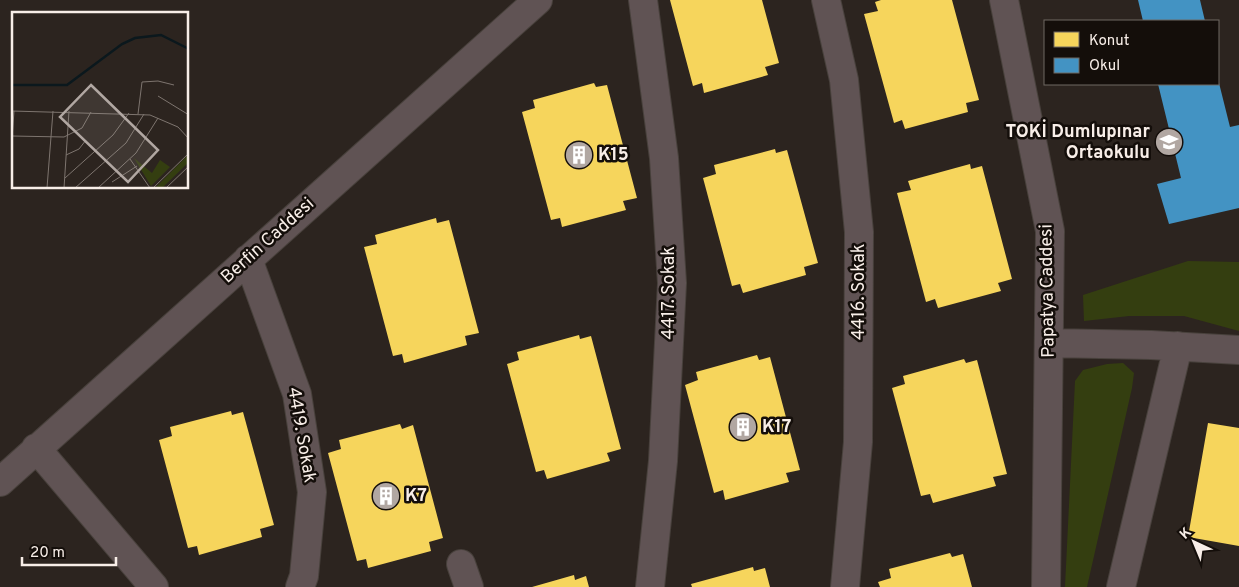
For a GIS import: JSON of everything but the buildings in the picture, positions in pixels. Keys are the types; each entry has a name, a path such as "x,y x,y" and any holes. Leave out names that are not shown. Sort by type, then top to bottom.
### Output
{"street":[{"name":"Berfin Caddesi","path":"0,482 538,0"},
{"name":"4417. Sokak","path":"643,0 664,158 672,283 664,462 650,587"},
{"name":"4416. Sokak","path":"826,0 844,80 859,232 858,442 845,587"},
{"name":"Papatya Caddesi","path":"1004,0 1050,231 1046,587"},
{"name":"4419. Sokak","path":"248,259 297,394 312,492 304,576 300,587"},
{"path":"1049,343 1178,346 1239,350"},
{"path":"1121,587 1178,346"},
{"path":"36,448 154,587"}],"green space":[{"path":"1188,261 1239,262 1239,331 1184,316 1129,316 1084,321 1083,295"},
{"path":"1123,363 1134,373 1132,388 1087,587 1065,587 1075,381 1083,370 1107,364"}],"place":[{"name":"TOKİ Dumlupınar Ortaokulu","path":"1169,142"},
{"name":"K15","path":"579,155"},
{"name":"K17","path":"743,427"},
{"name":"K7","path":"386,496"}]}
